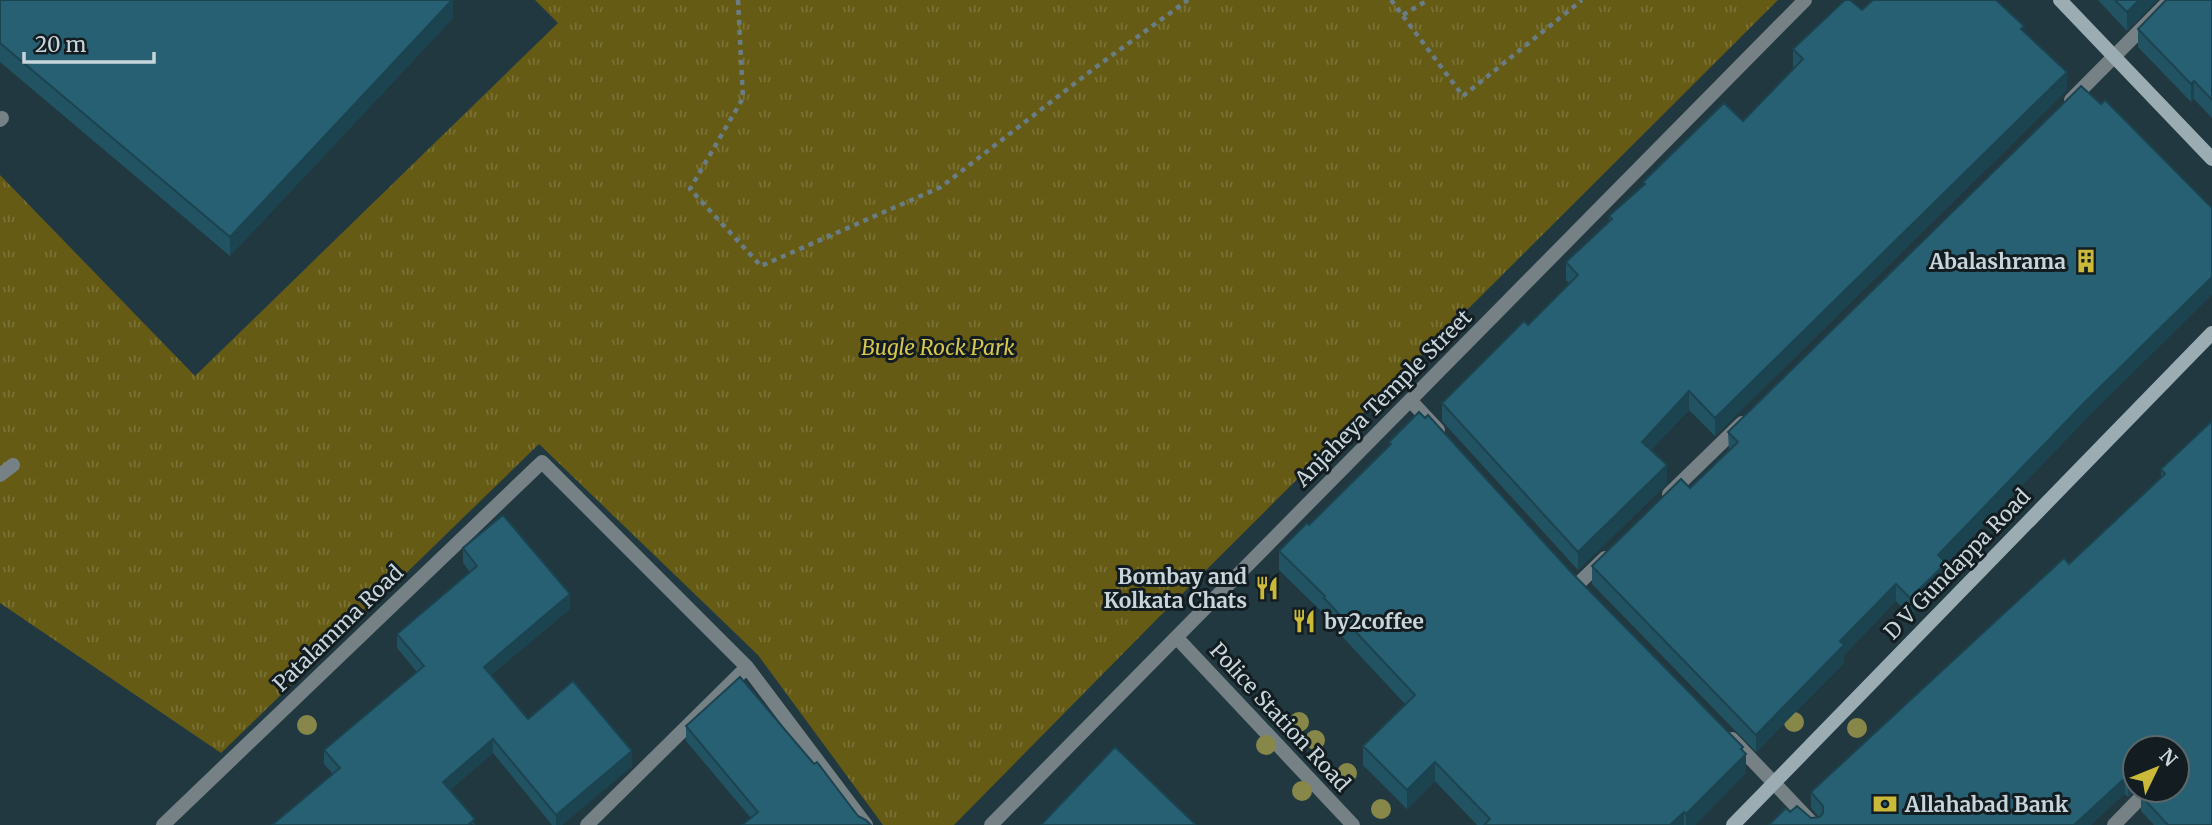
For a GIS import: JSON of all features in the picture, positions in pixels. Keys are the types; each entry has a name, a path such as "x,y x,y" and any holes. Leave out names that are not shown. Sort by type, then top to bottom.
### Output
{"street":[{"name":"Anjaheya Temple Street","path":"991,825 1805,0"},
{"path":"2060,0 2212,159"},
{"path":"2064,107 2169,0"},
{"name":"D V Gundappa Road","path":"1733,825 2212,333"},
{"path":"1410,400 1448,441"},
{"path":"1658,506 1757,408"},
{"name":"Patalamma Road","path":"163,825 542,461 747,667"},
{"path":"0,475 13,465"},
{"path":"1578,584 1618,545"},
{"name":"Police Station Road","path":"1177,638 1353,825"},
{"path":"587,825 747,667 866,825"},
{"path":"1725,733 1814,825"},
{"path":"2114,825 2134,804"}],"path":[{"path":"738,0 743,98 690,189 761,266 942,187 1096,67 1188,0"},
{"path":"1391,0 1463,96 1582,0"},
{"path":"1403,15 1428,0"}],"green space":[{"name":"Bugle Rock Park","path":"535,0 1778,0 954,825 883,825 758,655 539,444 221,753 0,603 0,175 195,376 558,23"}],"building":[{"path":"0,0 452,0 230,237 0,43"},
{"path":"1845,0 1850,0 1862,10 1873,0 1996,0 2024,26 2021,29 2067,72 1715,418 1689,391 1642,442 1667,465 1578,552 1442,403 1524,321 1528,325 1578,275 1566,262 1612,219 1609,216 1645,184 1643,182 1724,103 1743,121 1803,59 1793,49"},
{"path":"2115,0 2139,0 2127,12"},
{"path":"2166,0 2212,0 2212,100 2194,81 2191,84 2138,29"},
{"path":"2081,86 2101,104 2105,100 2212,208 2212,277 2084,403 1938,555 1946,563 1910,598 1896,584 1840,641 1844,645 1756,735 1592,566 1681,479 1690,488 1738,442 1728,432"},
{"path":"1419,412 1425,418 1428,415 1571,572 1743,747 1741,749 1746,754 1686,814 1684,812 1670,825 1484,825 1490,819 1435,762 1407,790 1363,746 1415,695 1325,596 1279,551 1391,444 1389,442"},
{"path":"2212,421 2212,825 2168,825 2148,804 2191,804 2191,734 2121,734 2121,782 2074,825 1769,825 1786,808 1790,812 1797,806 1811,818 1820,817 1823,806 1811,792 2064,558 2069,564 2165,474 2161,469"},
{"path":"503,515 570,594 484,667 528,719 573,681 632,751 556,815 493,739 443,782 475,819 468,825 272,825 340,768 324,750 424,666 397,634 477,566 463,548"},
{"path":"740,677 814,764 817,762 858,816 871,825 742,825 758,812 686,726"},
{"path":"1115,747 1196,825 1041,825"}],"place":[{"name":"Abalashrama","path":"2086,261"},
{"name":"Bombay and Kolkata Chats","path":"1267,588"},
{"name":"by2coffee","path":"1304,621"},
{"name":"Allahabad Bank","path":"1885,804"}]}
